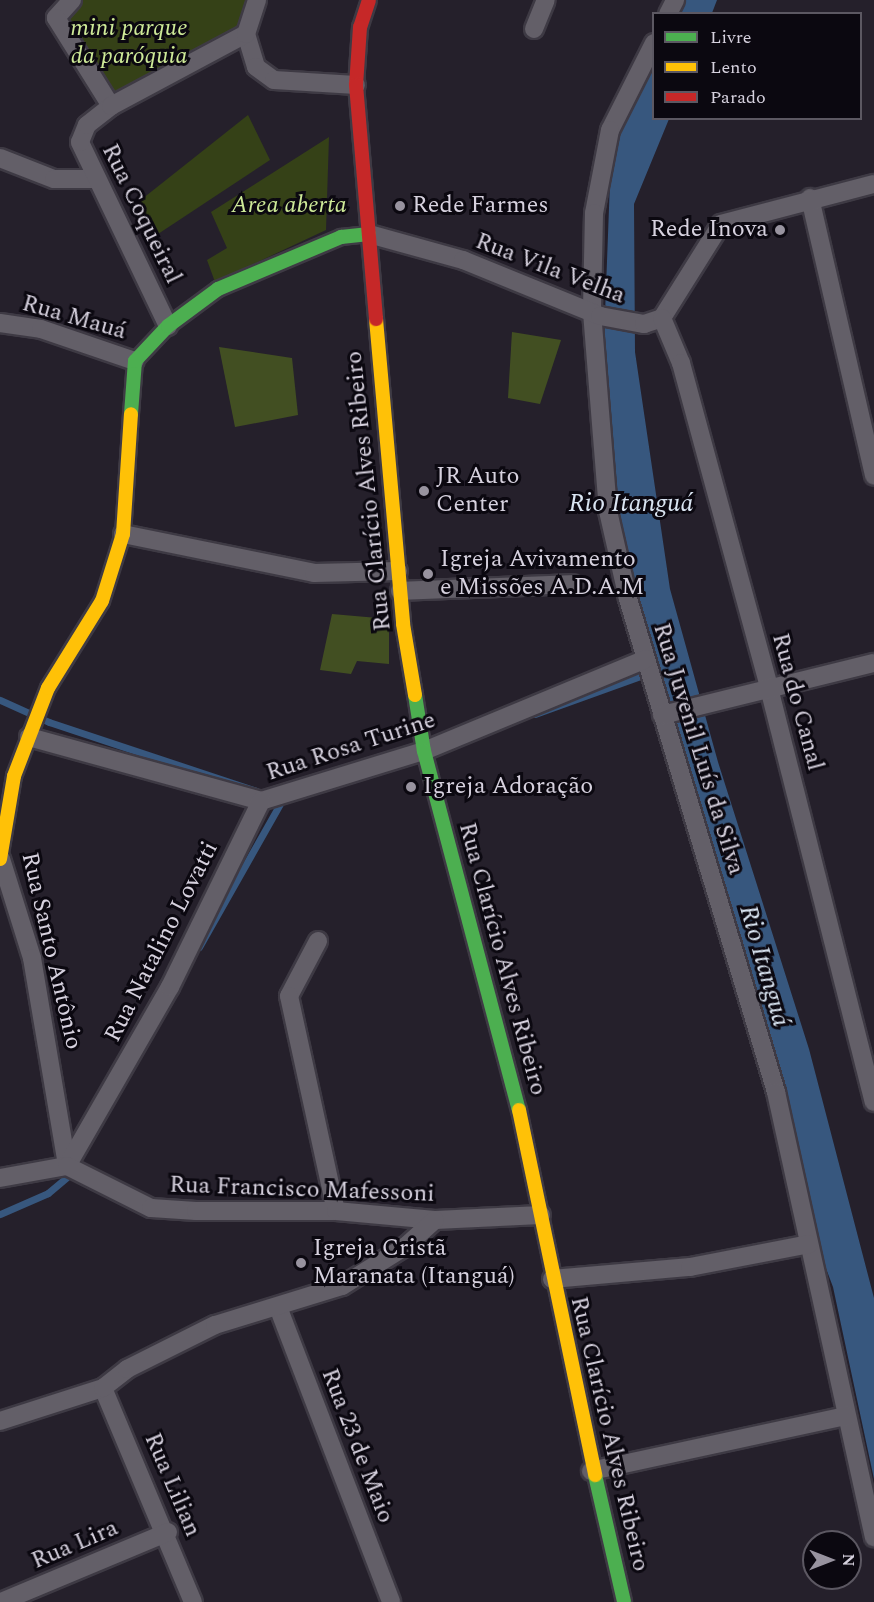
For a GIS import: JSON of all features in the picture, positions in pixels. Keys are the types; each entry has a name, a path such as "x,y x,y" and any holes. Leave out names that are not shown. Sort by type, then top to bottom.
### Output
{"street":[{"path":"72,0 56,18 111,105"},
{"path":"257,0 246,34 256,67 274,80 356,86"},
{"name":"Rua Clarício Alves Ribeiro","path":"369,0 356,86 400,591 424,752 520,1115 591,1472 624,1602"},
{"path":"534,30 546,0"},
{"name":"Rua Coqueiral","path":"168,326 80,142 87,124 111,105 246,34"},
{"name":"Rua Juvenil Luís da Silva","path":"652,47 610,130 599,169 596,314 608,512 646,660 668,713 776,1092 874,1537"},
{"path":"0,158 54,179 96,179"},
{"path":"662,318 721,224 810,198 874,184"},
{"path":"810,198 874,476"},
{"path":"135,362 168,326 218,290 302,251 341,237 369,234"},
{"name":"Rua Vila Velha","path":"369,234 463,260 596,314 625,323 662,318"},
{"name":"Rua do Canal","path":"662,318 681,363 769,688 874,1102"},
{"name":"Rua Mauá","path":"0,323 34,327 135,362"},
{"name":"Rua Santo Antônio","path":"68,1166 43,1008 7,902 1,859 14,776 48,688 102,601 123,534 135,362"},
{"path":"123,534 314,573 398,571"},
{"path":"400,591 573,584"},
{"name":"Rua Rosa Turine","path":"29,737 261,801 424,752 646,660"},
{"path":"668,713 874,663"},
{"name":"Rua Natalino Lovatti","path":"68,1166 170,987 261,801"},
{"path":"318,941 290,996 336,1211"},
{"path":"0,1178 68,1166"},
{"name":"Rua Francisco Mafessoni","path":"68,1166 151,1208 336,1211 435,1220 541,1215"},
{"path":"0,1421 103,1388 175,1343 342,1286 406,1246 435,1220"},
{"path":"552,1279 690,1267 809,1244"},
{"name":"Rua 23 de Maio","path":"278,1308 391,1602"},
{"name":"Rua Lilian","path":"103,1388 168,1532 193,1602"},
{"path":"591,1472 846,1416"},
{"name":"Rua Lira","path":"1,1602 168,1532"}],"green space":[{"name":"mini parque da paróquia","path":"82,0 249,0 241,31 113,100 63,17"},
{"path":"248,115 270,160 155,236 137,203"},
{"name":"Area aberta","path":"329,137 326,230 215,282 207,260 227,248 211,212"},
{"path":"512,332 561,340 540,404 508,398"},
{"path":"219,347 292,358 298,415 235,427"},
{"path":"332,614 389,619 389,664 357,661 351,674 320,670"}],"water":[{"path":"674,0 717,0 712,12 668,12"},
{"name":"Rio Itanguá","path":"652,45 652,120 669,120 634,204 635,352 670,589 718,762 809,1049 874,1298 874,1479 833,1287 810,1226 647,657 600,447 611,155"}],"waterway":[{"path":"535,714 649,673"},
{"path":"0,700 49,722 257,791"},
{"path":"199,947 284,797"},
{"path":"0,1214 48,1193 74,1171"}],"traffic: fast":[{"path":"131,414 135,361 168,326 218,289 341,237 369,234"},
{"path":"415,695 424,751 519,1110"},
{"path":"595,1475 624,1602"}],"traffic: slow":[{"path":"376,319 403,624 415,695"},
{"path":"0,859 14,776 48,688 102,601 123,534 131,414"},
{"path":"519,1110 595,1475"}],"traffic: jam":[{"path":"369,0 360,27 356,85 376,319"}],"place":[{"name":"Rede Farmes","path":"400,206"},
{"name":"Rede Inova","path":"780,230"},
{"name":"JR Auto Center","path":"424,491"},
{"name":"Igreja Avivamento e Missões A.D.A.M","path":"428,574"},
{"name":"Igreja Adoração","path":"411,787"},
{"name":"Igreja Cristã Maranata (Itanguá)","path":"301,1263"}]}
